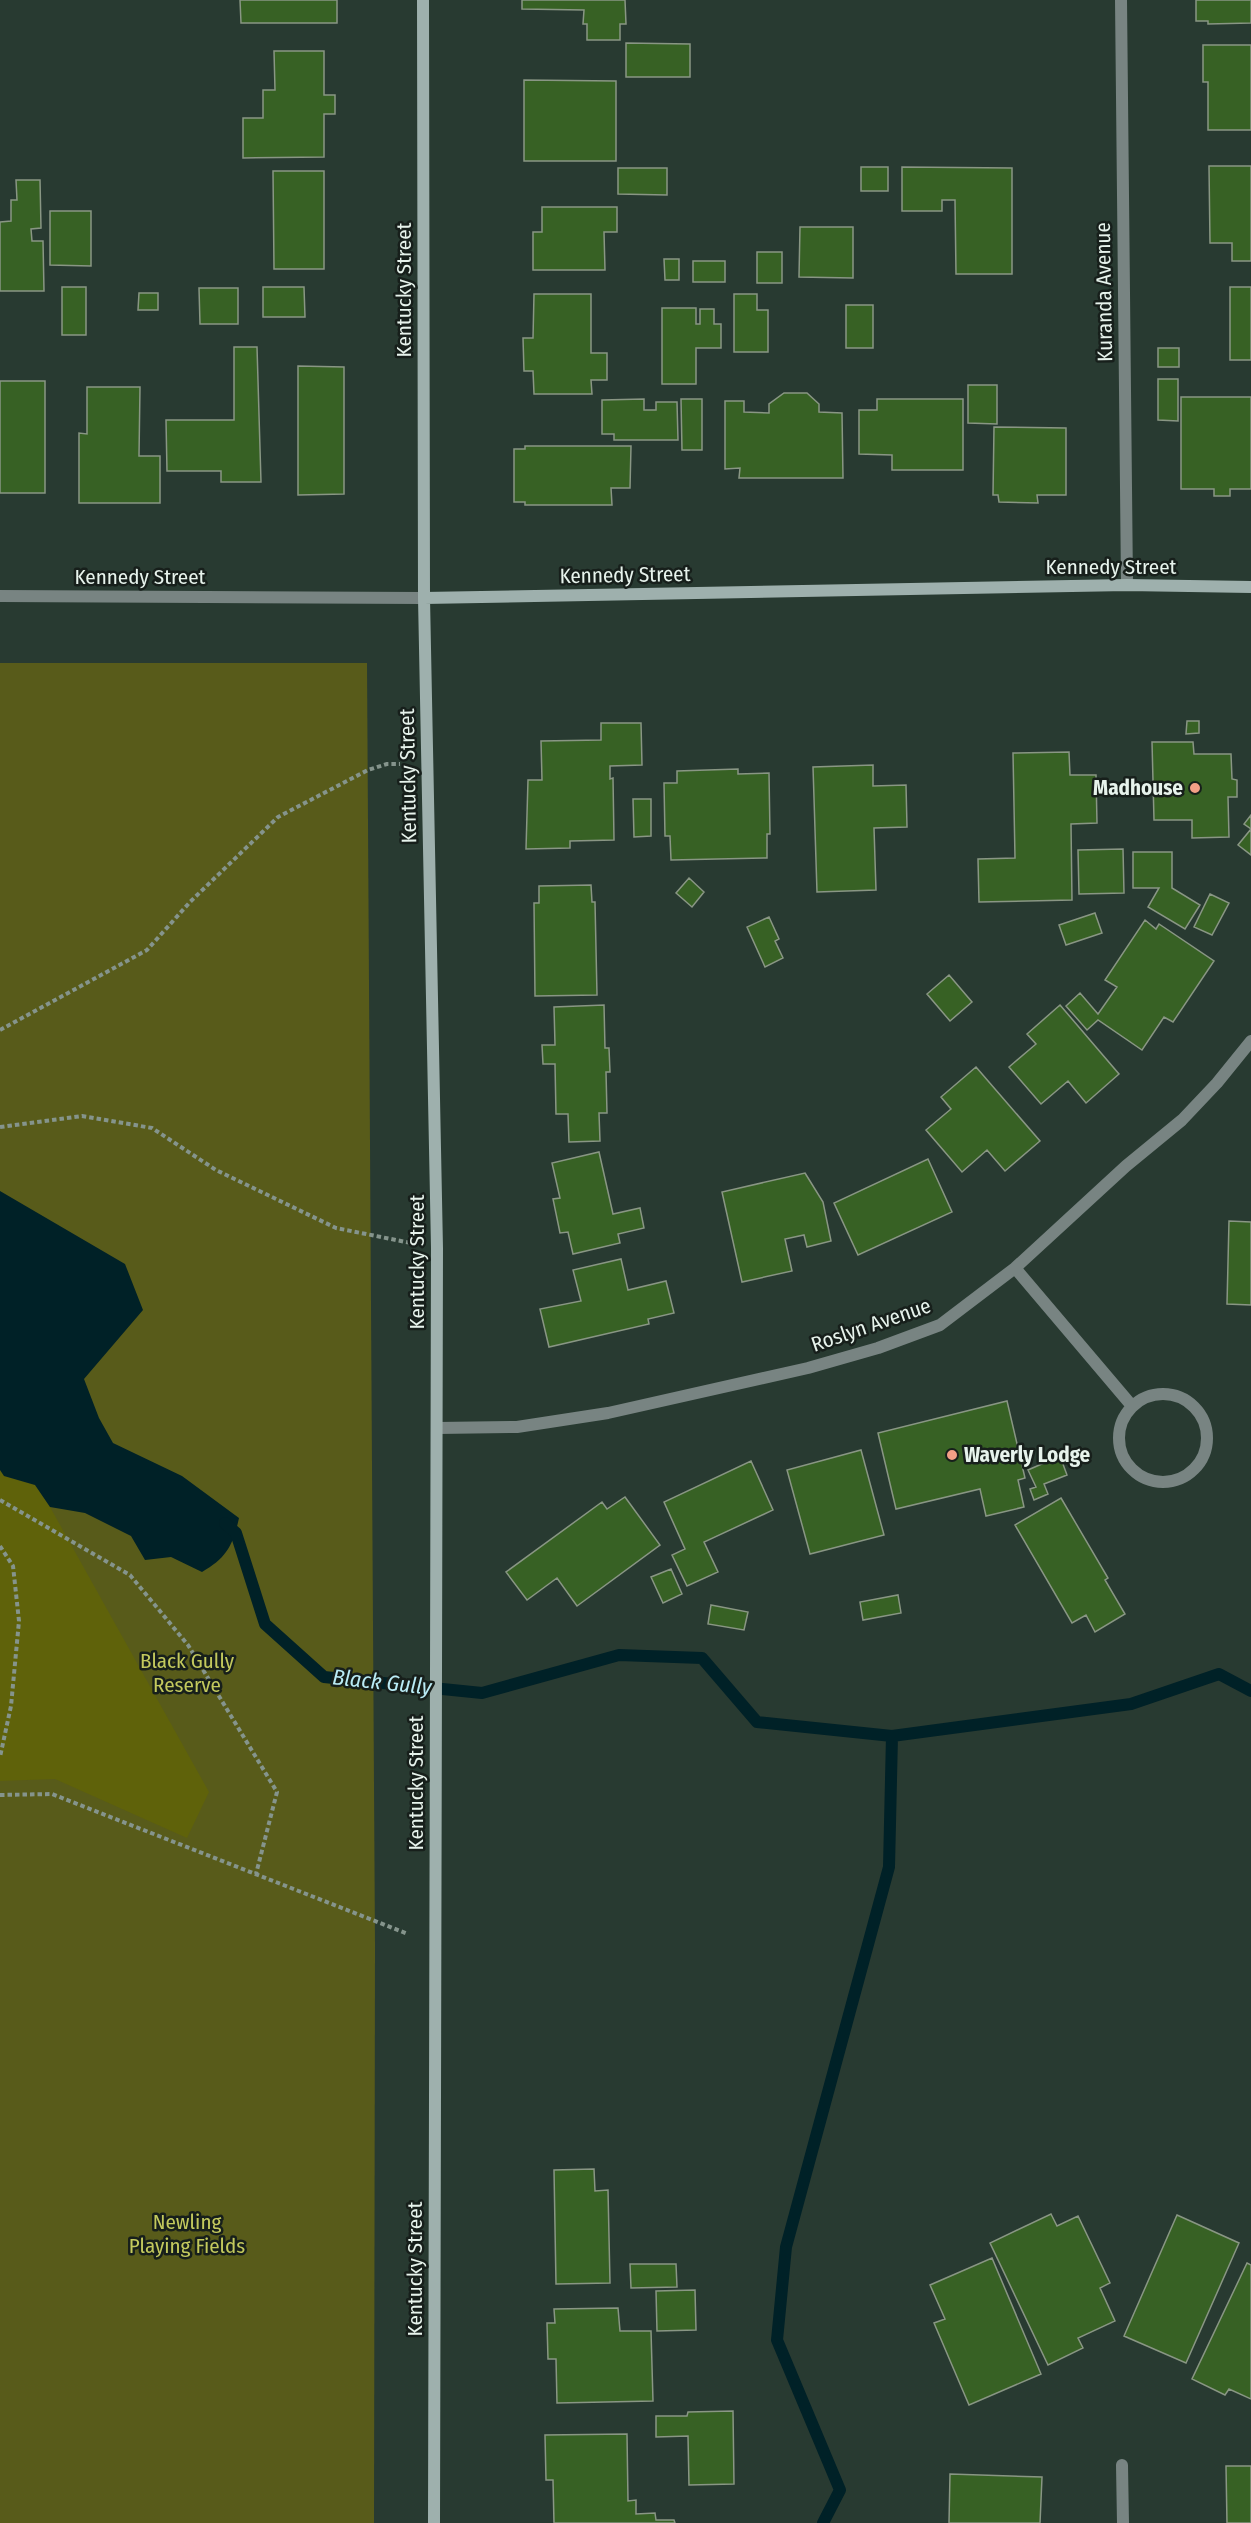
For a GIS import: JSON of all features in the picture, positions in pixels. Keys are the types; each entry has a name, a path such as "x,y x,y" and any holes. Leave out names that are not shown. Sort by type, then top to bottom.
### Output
{"street":[{"name":"Kentucky Street","path":"423,0 424,598 437,1236 435,2523"},
{"name":"Kuranda Avenue","path":"1121,0 1127,585"},
{"name":"Kennedy Street","path":"0,596 424,598 1127,585 1251,587"},
{"name":"Roslyn Avenue","path":"437,1428 517,1427 608,1413 808,1368 878,1348 940,1325 1016,1268 1126,1166 1182,1120 1217,1083 1251,1041"},
{"path":"1016,1268 1132,1406"},
{"path":"1164,1393 1181,1397 1196,1407 1205,1423 1208,1440 1204,1457 1194,1472 1179,1481 1162,1483 1145,1479 1130,1470 1121,1455 1118,1437 1122,1420 1132,1406 1147,1396 1164,1393"},
{"path":"1122,2465 1123,2523"}],"path":[{"path":"0,1030 147,950 190,902 278,817 368,770 387,764"},
{"path":"0,1127 82,1116 152,1128 216,1170 336,1227 389,1239"},
{"path":"0,1500 130,1575 188,1645 276,1792 256,1874"},
{"path":"0,1546 13,1566 19,1621 11,1706 0,1757"},
{"path":"0,1794 52,1794 396,1929"}],"green space":[{"name":"Black Gully Reserve","path":"0,663 367,663 375,1946 374,2523 0,2523"}],"shaded area":[{"path":"0,1470 4,1476 35,1485 50,1507 209,1792 187,1838 55,1779 0,1781"}],"water":[{"path":"0,1191 125,1264 143,1310 84,1379 99,1418 113,1443 182,1476 239,1518 231,1544 223,1556 202,1572 171,1557 145,1560 131,1536 85,1513 50,1507 35,1485 4,1476 0,1470"}],"building":[{"path":"240,0 337,0 337,23 241,23"},
{"path":"522,0 625,0 626,24 620,24 620,40 587,40 587,24 583,24 584,10 522,9"},
{"path":"1196,0 1251,0 1251,23 1208,24 1208,21 1196,21"},
{"path":"626,43 690,44 690,77 626,77"},
{"path":"1203,45 1251,45 1251,130 1208,130 1208,82 1203,82"},
{"path":"274,51 324,51 324,95 335,95 335,114 324,114 324,157 243,158 243,118 263,118 263,90 275,90"},
{"path":"524,80 616,81 616,161 524,161"},
{"path":"1209,166 1251,166 1251,261 1232,261 1232,243 1210,243"},
{"path":"861,167 888,167 888,191 861,191"},
{"path":"902,167 1012,168 1012,274 956,274 955,200 942,200 942,211 902,211"},
{"path":"618,168 667,168 667,195 618,194"},
{"path":"273,171 324,171 324,269 274,269"},
{"path":"16,180 40,180 41,228 31,229 32,241 43,241 44,291 0,291 0,222 11,221 11,200 17,200"},
{"path":"542,207 617,207 617,232 604,232 605,270 533,270 533,232 542,232"},
{"path":"50,211 91,211 91,266 50,265"},
{"path":"800,227 853,227 853,278 799,277"},
{"path":"757,252 782,252 782,283 757,283"},
{"path":"664,259 679,259 679,280 665,280"},
{"path":"693,261 725,261 725,282 693,282"},
{"path":"62,287 86,287 86,335 62,335"},
{"path":"263,287 304,287 305,317 263,317"},
{"path":"1230,287 1251,287 1251,360 1230,360"},
{"path":"199,288 238,288 238,324 200,324"},
{"path":"139,293 158,293 158,310 138,310"},
{"path":"534,294 591,294 591,353 607,353 607,380 591,380 592,394 534,394 533,371 524,371 523,338 533,338"},
{"path":"734,294 757,294 757,310 768,310 768,352 734,352"},
{"path":"846,305 873,305 873,348 846,348"},
{"path":"662,308 696,308 696,324 700,324 700,309 714,309 714,324 721,324 721,348 696,348 696,384 662,384"},
{"path":"234,347 257,347 261,482 221,482 221,471 167,471 166,420 234,420"},
{"path":"1158,348 1179,348 1179,367 1158,367"},
{"path":"298,366 344,367 344,494 298,495"},
{"path":"1158,379 1178,379 1178,421 1158,420"},
{"path":"0,381 45,381 45,493 0,493"},
{"path":"968,385 997,385 997,424 968,423"},
{"path":"87,387 140,387 139,456 160,456 160,503 79,503 79,433 87,434"},
{"path":"784,393 807,393 819,404 819,412 842,413 843,478 739,478 740,468 725,469 725,401 744,401 744,412 769,413 769,404"},
{"path":"1181,397 1251,397 1251,489 1230,489 1230,496 1214,496 1214,489 1181,489"},
{"path":"644,399 644,410 656,410 656,402 677,402 678,440 614,440 614,434 602,434 602,400"},
{"path":"681,399 702,399 702,450 682,450"},
{"path":"877,399 963,399 963,470 892,470 892,455 859,454 859,410 877,410"},
{"path":"994,427 1066,428 1066,495 1037,495 1038,503 999,502 998,495 993,495"},
{"path":"525,446 631,446 630,488 611,488 612,505 525,505 525,502 514,502 514,449 525,449"},
{"path":"1187,721 1199,721 1199,733 1186,734"},
{"path":"601,723 641,723 642,765 610,766 610,779 613,778 614,840 570,841 570,848 526,849 528,780 542,780 541,741 601,740"},
{"name":"Madhouse","path":"1152,742 1193,742 1194,754 1231,754 1232,779 1237,780 1237,797 1228,797 1229,837 1192,838 1192,820 1154,820"},
{"path":"1069,752 1070,775 1096,775 1097,823 1071,824 1072,900 979,902 978,859 1015,858 1013,753"},
{"path":"873,765 873,786 906,785 907,827 874,828 876,890 817,892 813,767"},
{"path":"738,769 738,774 769,773 770,834 767,834 767,858 671,860 670,836 665,836 664,783 677,783 677,771"},
{"path":"633,799 651,799 651,836 634,837"},
{"path":"1251,815 1251,829 1244,824"},
{"path":"1251,829 1251,855 1238,845"},
{"path":"1123,849 1124,893 1079,894 1078,850"},
{"path":"1133,852 1172,852 1172,888 1200,905 1185,929 1148,907 1159,888 1133,888"},
{"path":"689,878 704,892 692,907 676,893"},
{"path":"591,885 592,902 595,902 597,995 535,996 534,903 539,903 539,886"},
{"path":"1210,894 1229,903 1212,935 1194,927"},
{"path":"1095,913 1102,933 1066,945 1059,925"},
{"path":"769,917 779,939 775,941 783,958 765,967 747,927"},
{"path":"1145,920 1156,929 1159,924 1214,961 1173,1022 1164,1017 1142,1050 1098,1020 1087,1030 1066,1006 1080,993 1098,1014 1117,987 1105,980"},
{"path":"949,975 972,1002 950,1021 927,994"},
{"path":"604,1005 605,1048 609,1048 610,1072 606,1072 607,1113 599,1113 600,1141 569,1142 568,1114 556,1114 555,1064 543,1064 542,1045 555,1045 554,1007"},
{"path":"1060,1005 1119,1074 1086,1103 1068,1081 1041,1104 1009,1067 1036,1044 1027,1034"},
{"path":"976,1067 1040,1141 1005,1171 987,1150 962,1172 926,1130 951,1109 941,1097"},
{"path":"599,1152 613,1214 640,1208 644,1228 618,1234 620,1243 573,1254 568,1232 560,1233 553,1199 560,1198 552,1163"},
{"path":"928,1159 952,1212 858,1255 834,1203"},
{"path":"805,1173 823,1202 831,1241 807,1247 804,1235 785,1239 792,1271 742,1282 722,1192"},
{"path":"1229,1221 1251,1222 1251,1305 1227,1304"},
{"path":"621,1259 628,1290 666,1281 674,1313 648,1319 649,1324 549,1347 540,1309 581,1301 573,1270"},
{"name":"Waverly Lodge","path":"1007,1401 1025,1478 1018,1480 1024,1507 986,1516 980,1489 896,1509 878,1433"},
{"path":"861,1450 884,1535 810,1554 787,1470"},
{"path":"1060,1456 1067,1475 1044,1484 1048,1494 1034,1500 1030,1489 1036,1487 1028,1470"},
{"path":"751,1461 773,1510 704,1542 718,1572 687,1586 672,1555 685,1549 664,1502"},
{"path":"625,1497 660,1545 577,1606 557,1578 527,1600 506,1572 602,1502 607,1509"},
{"path":"1061,1498 1108,1578 1105,1580 1125,1614 1095,1632 1086,1615 1072,1623 1015,1525"},
{"path":"671,1569 682,1594 663,1603 651,1577"},
{"path":"898,1595 901,1613 863,1620 860,1602"},
{"path":"711,1605 748,1612 744,1630 708,1624"},
{"path":"594,2169 595,2191 608,2190 610,2283 556,2284 554,2170"},
{"path":"1051,2214 1057,2226 1078,2216 1110,2283 1100,2288 1115,2321 1078,2338 1083,2348 1048,2365 990,2243"},
{"path":"1177,2215 1239,2243 1186,2363 1124,2336"},
{"path":"992,2258 1041,2374 969,2405 934,2323 945,2319 930,2285"},
{"path":"1247,2263 1251,2265 1251,2399 1229,2389 1225,2395 1192,2379"},
{"path":"630,2264 676,2264 677,2287 631,2288"},
{"path":"695,2290 696,2330 657,2331 656,2291"},
{"path":"618,2308 620,2331 651,2331 653,2401 557,2403 556,2359 548,2359 547,2323 555,2323 554,2309"},
{"path":"733,2411 734,2484 689,2485 688,2436 656,2437 656,2416 687,2416 688,2412"},
{"path":"627,2434 628,2501 636,2500 636,2514 655,2513 656,2520 674,2520 675,2523 554,2523 553,2480 546,2480 545,2435"},
{"path":"1226,2466 1251,2466 1251,2523 1227,2523"},
{"path":"950,2474 1042,2477 1040,2523 949,2523"}],"waterway":[{"name":"Black Gully","path":"225,1523 236,1533 265,1624 324,1677 482,1693 619,1655 702,1658 757,1722 892,1736 1131,1704 1219,1674 1251,1691"},
{"path":"823,2523 840,2490 777,2340 786,2247 889,1867 892,1736"}],"place":[{"name":"Madhouse","path":"1195,788"},
{"name":"Waverly Lodge","path":"952,1455"}],"park label":[{"name":"Newling Playing Fields","path":"187,2234"}]}
